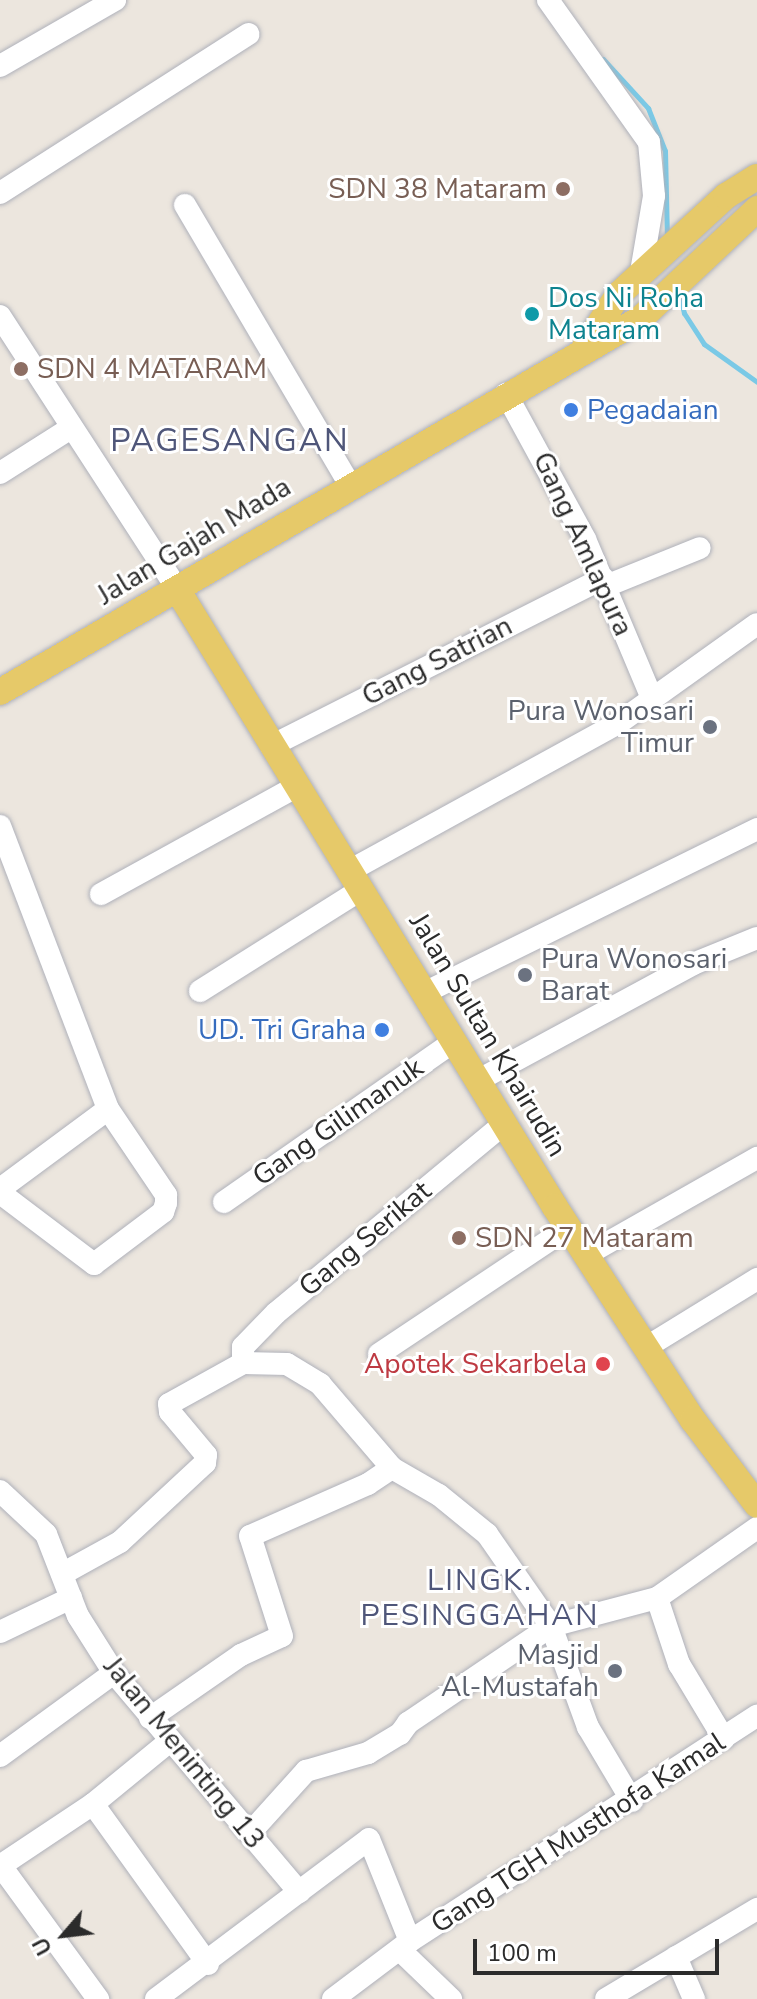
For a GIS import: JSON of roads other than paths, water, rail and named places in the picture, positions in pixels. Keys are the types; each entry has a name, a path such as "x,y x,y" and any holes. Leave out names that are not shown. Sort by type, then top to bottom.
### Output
{"main road":[{"name":"Jalan Gajah Mada","path":"585,347 602,316 660,255 757,177"},
{"name":"Jalan Gajah Mada","path":"0,692 658,306 757,209"},
{"name":"Jalan Sultan Khairudin","path":"177,589 568,1228 645,1348 757,1505"}],"street":[{"path":"0,66 115,0"},
{"path":"548,0 649,142 660,255"},
{"path":"0,193 249,34"},
{"path":"185,205 350,485"},
{"path":"0,316 177,589"},
{"name":"Gang Amlapura","path":"506,394 538,446 604,582 652,698"},
{"path":"0,473 71,428"},
{"name":"Gang Satrian","path":"271,746 604,582 700,548"},
{"path":"200,991 356,880 620,722 757,625"},
{"path":"101,894 296,787"},
{"path":"0,826 108,1109 166,1195 163,1212 98,1263 87,1261 0,1191 108,1109"},
{"path":"426,992 757,829"},
{"path":"477,1081 693,964 757,938"},
{"name":"Gang Gilimanuk","path":"224,1202 453,1042"},
{"name":"Gang Serikat","path":"243,1363 243,1347 276,1313 504,1124"},
{"path":"586,1255 757,1158"},
{"path":"379,1354 568,1228"},
{"path":"645,1348 757,1279"},
{"path":"62,1574 120,1542 205,1463 169,1404 243,1363 287,1364 320,1384 392,1468 439,1495 487,1534 551,1626 588,1727 632,1801"},
{"path":"150,1718 241,1655 282,1636 250,1536 368,1484 392,1468"},
{"name":"Jalan Meninting 13","path":"0,1491 37,1522 71,1598 114,1673 299,1892"},
{"path":"250,1833 306,1771 368,1753 551,1626 657,1598 757,1528"},
{"path":"0,1632 71,1598"},
{"path":"657,1598 679,1664 724,1739"},
{"path":"0,1756 114,1673"},
{"name":"Gang TGH Musthofa Kamal","path":"333,1999 405,1945 632,1801 757,1716"},
{"path":"98,1999 0,1866 93,1804 170,1741"},
{"path":"93,1804 208,1964"},
{"path":"156,1999 208,1964 369,1839 405,1945 451,1999"},
{"path":"606,1999 756,1912"},
{"path":"676,1957 694,1999"}],"waterway":[{"path":"603,59 648,108 665,151 667,236"},
{"path":"679,293 684,313 704,344 757,382"}],"place":[{"name":"SDN 38 Mataram","path":"563,189"},
{"name":"Dos Ni Roha Mataram","path":"532,314"},
{"name":"SDN 4 MATARAM","path":"21,369"},
{"name":"Pegadaian","path":"571,410"},
{"name":"Pura Wonosari Timur","path":"710,727"},
{"name":"Pura Wonosari Barat","path":"525,975"},
{"name":"UD. Tri Graha","path":"382,1030"},
{"name":"SDN 27 Mataram","path":"459,1238"},
{"name":"Apotek Sekarbela","path":"603,1364"},
{"name":"Masjid Al-Mustafah","path":"615,1671"}],"district":[{"name":"PAGESANGAN","path":"230,441"},
{"name":"LINGK. PESINGGAHAN","path":"480,1598"}]}
